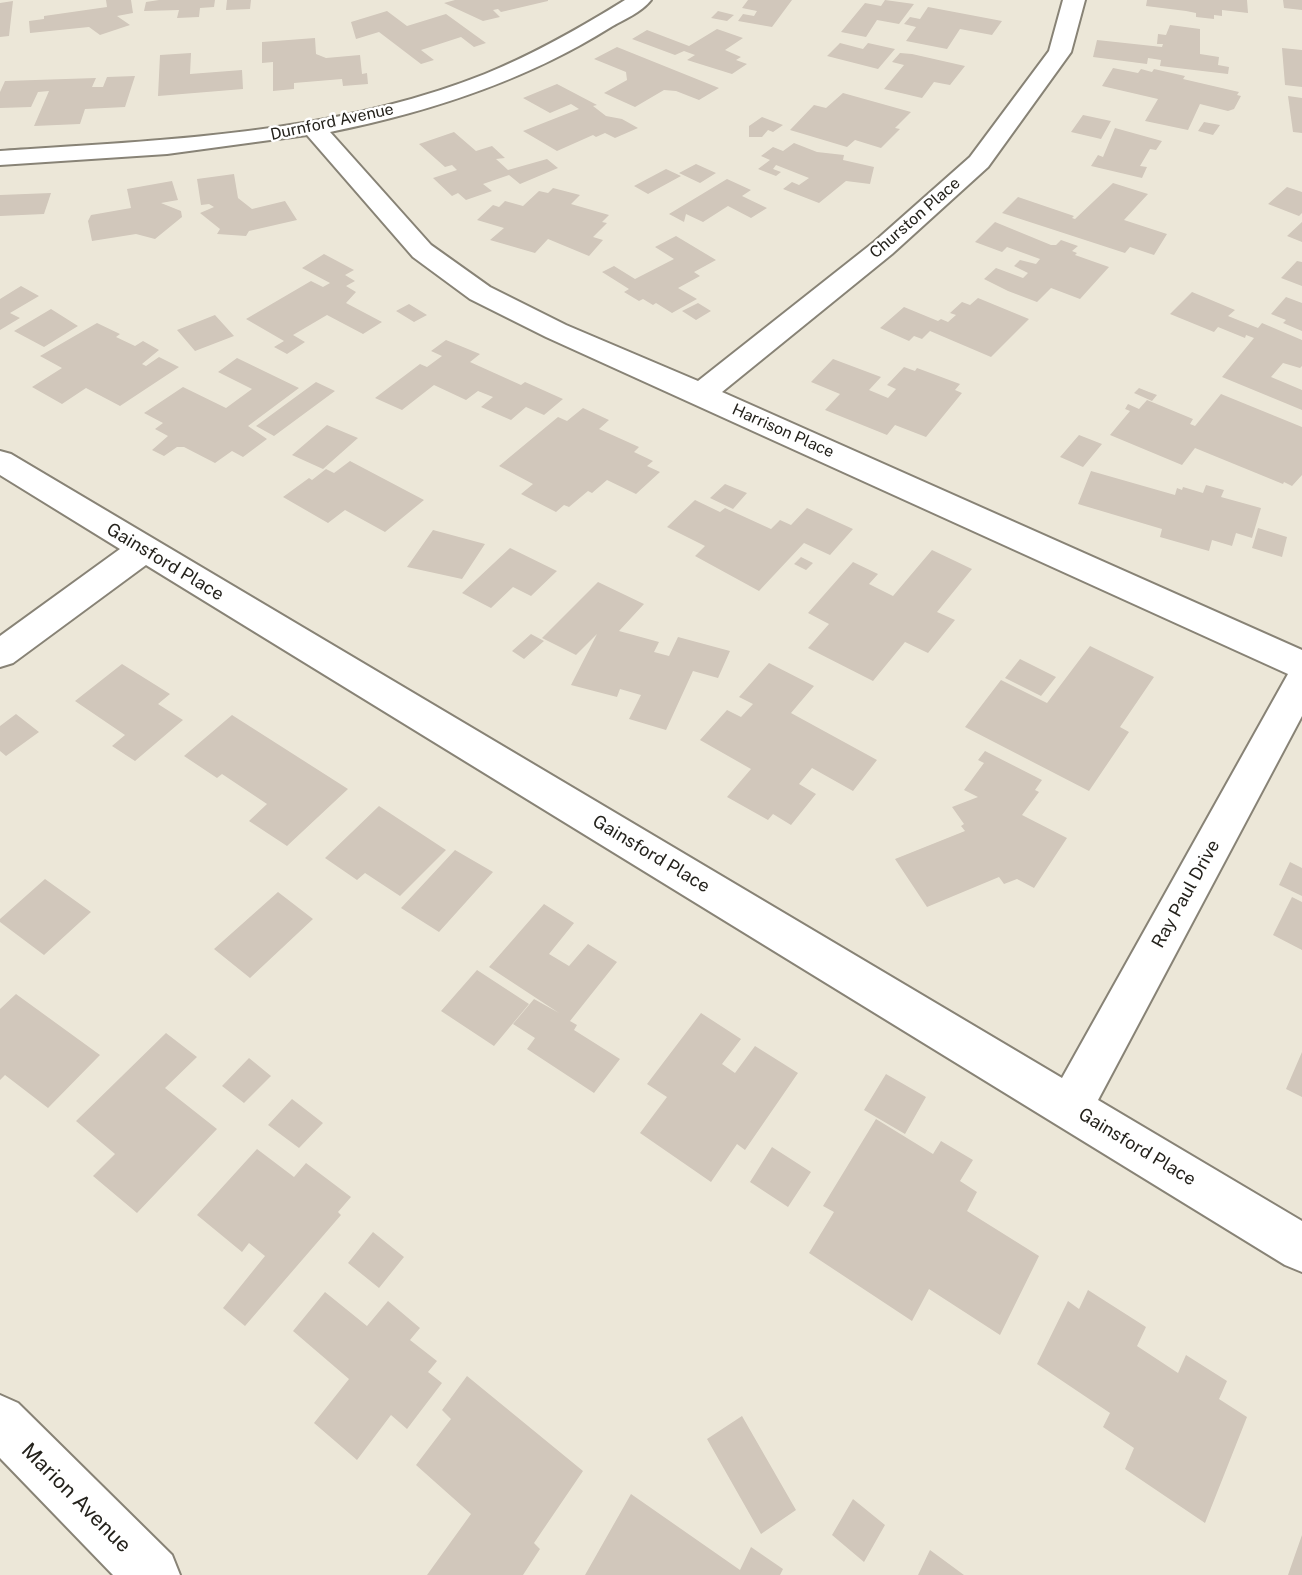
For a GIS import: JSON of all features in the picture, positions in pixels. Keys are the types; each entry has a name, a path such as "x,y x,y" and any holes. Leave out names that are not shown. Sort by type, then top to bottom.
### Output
{"street":[{"name":"Durnford Avenue","path":"0,158 229,142 314,128 424,102 471,87 551,54 602,27 640,0"},
{"name":"Churston Place","path":"701,394 883,248 979,162 1046,75 1060,52 1074,0"},
{"name":"Harrison Place","path":"314,128 405,233 446,270 480,293 556,331 1302,665"},
{"name":"Gainsford Place","path":"0,461 1302,1248"},
{"path":"0,654 144,550"},
{"name":"Ray Paul Drive","path":"1070,1107 1302,682"},
{"name":"Marion Avenue","path":"0,1421 152,1575"}],"building":[{"path":"106,0 131,0 133,13 117,16 130,25 100,35 89,27 30,33 29,21 44,19 44,16 107,7"},
{"path":"215,0 214,7 200,8 199,17 177,18 179,10 144,11 146,2"},
{"path":"227,0 251,0 250,9 226,10"},
{"path":"455,0 548,1 501,12 498,9 493,10 500,17 483,21 444,3"},
{"path":"748,0 792,0 772,27 738,21 743,14 754,16 757,11 742,8"},
{"path":"885,0 914,4 899,24 877,20 866,37 841,32 865,3 881,6"},
{"path":"1147,0 1247,0 1248,13 1222,10 1222,16 1214,15 1214,19 1196,17 1196,13 1146,6"},
{"path":"1283,0 1302,0 1302,10 1284,8"},
{"path":"13,1 9,36 0,37 0,3"},
{"path":"928,7 1002,21 992,35 960,29 947,49 906,41 916,27 904,24 910,17 920,19"},
{"path":"387,11 407,26 446,14 486,43 474,47 461,37 421,50 434,60 421,64 379,32 356,39 351,22"},
{"path":"718,11 734,15 727,21 711,18"},
{"path":"1170,25 1200,29 1200,54 1219,57 1218,65 1229,67 1228,74 1160,66 1161,60 1148,58 1147,64 1093,57 1097,40 1162,47 1163,44 1157,44 1158,34 1166,35"},
{"path":"717,29 743,38 725,50 741,57 736,60 747,64 732,74 687,60 695,55 684,51 675,55 632,39 647,30 689,46"},
{"path":"315,38 316,54 326,58 360,55 362,74 367,73 368,84 343,86 342,79 294,83 294,89 273,91 273,62 262,63 262,42"},
{"path":"840,43 863,49 868,43 895,49 878,69 827,56"},
{"path":"617,47 719,88 699,100 676,91 664,90 635,107 604,93 627,80 626,72 594,59"},
{"path":"1282,48 1302,50 1302,87 1285,85"},
{"path":"191,53 190,74 242,70 243,89 158,96 160,55"},
{"path":"900,53 965,66 950,85 934,82 922,98 884,89 904,65 892,62"},
{"path":"1113,68 1138,73 1141,69 1152,72 1154,69 1239,92 1237,95 1241,96 1234,109 1228,111 1200,104 1188,130 1145,121 1158,99 1102,86"},
{"path":"135,76 125,107 85,109 80,124 34,126 49,91 38,92 31,107 0,108 0,92 5,81 96,78 92,87 103,87 107,77"},
{"path":"557,84 597,105 593,106 606,116 622,119 638,128 615,138 605,133 596,137 593,135 557,151 523,131 579,109 571,104 550,113 523,98"},
{"path":"843,93 911,112 895,128 900,129 881,148 855,140 847,147 790,130 814,105 826,108"},
{"path":"1288,96 1302,98 1302,133 1293,132"},
{"path":"1083,115 1111,121 1101,139 1071,132"},
{"path":"762,117 783,125 773,132 768,130 762,137 749,137 749,126"},
{"path":"1204,122 1220,125 1213,135 1198,131"},
{"path":"1115,128 1162,141 1156,150 1150,149 1140,166 1147,167 1142,178 1091,166 1098,155 1103,157"},
{"path":"454,132 476,151 492,146 505,158 496,159 508,170 547,159 558,168 520,184 509,175 483,184 492,191 466,200 458,193 452,196 433,178 457,170 452,165 445,167 419,144"},
{"path":"794,143 817,152 844,155 843,160 874,167 870,184 846,181 819,203 783,189 792,182 799,185 809,178 776,165 773,169 781,172 776,176 758,169 770,160 761,156 773,147 783,151"},
{"path":"696,164 716,173 700,183 679,173"},
{"path":"666,169 681,176 648,194 634,186"},
{"path":"234,174 238,198 252,209 285,201 297,220 249,231 246,236 217,234 220,229 200,213 214,207 209,204 201,205 197,179"},
{"path":"727,179 751,190 742,196 767,208 751,218 728,206 703,222 686,214 684,222 669,214"},
{"path":"172,181 178,200 161,203 181,211 182,217 155,239 136,234 92,241 88,221 91,215 131,208 127,189"},
{"path":"1113,183 1148,194 1124,220 1167,234 1154,255 1130,247 1125,253 1002,213 1018,197 1074,216 1072,218 1075,219"},
{"path":"1287,187 1302,192 1302,213 1299,216 1268,204"},
{"path":"553,188 580,195 571,204 609,215 602,222 607,223 593,237 603,240 589,256 548,239 535,253 490,240 504,228 477,220 493,205 499,207 505,201 523,206 539,191 548,193"},
{"path":"51,193 44,214 0,216 0,195"},
{"path":"995,222 1051,245 1056,245 1061,240 1078,246 1072,251 1077,253 1075,255 1109,267 1080,299 1051,288 1037,302 1008,291 984,279 996,268 1023,278 1028,273 1014,266 1020,260 1036,264 1040,259 1007,247 1002,252 975,242"},
{"path":"1302,222 1302,242 1287,236"},
{"path":"676,236 716,260 694,272 700,276 678,288 697,299 672,313 656,303 653,305 643,299 639,301 624,292 629,289 602,272 614,266 635,279 674,259 655,247"},
{"path":"324,254 354,270 345,275 355,281 346,286 356,292 346,303 382,322 363,334 327,315 293,335 305,342 287,354 274,347 284,341 246,319 311,281 323,287 330,283 302,268"},
{"path":"1297,261 1302,262 1302,286 1281,278"},
{"path":"21,286 39,296 10,313 20,318 0,330 0,299"},
{"path":"1192,292 1235,310 1228,316 1258,328 1262,323 1302,340 1302,366 1300,368 1283,363 1271,377 1302,390 1302,410 1222,377 1254,338 1246,335 1245,338 1218,327 1214,332 1170,314"},
{"path":"1286,297 1302,303 1302,331 1283,323 1286,320 1271,314"},
{"path":"978,298 1029,319 991,357 930,331 922,339 914,336 909,341 880,328 904,307 938,321 941,319 948,322 956,315 950,313 962,302 970,305"},
{"path":"698,303 711,311 696,320 682,311"},
{"path":"409,304 427,315 414,322 396,311"},
{"path":"51,309 78,326 44,347 14,331"},
{"path":"215,315 234,336 195,351 177,330"},
{"path":"97,323 120,334 116,337 135,346 143,341 159,350 142,364 146,366 159,357 179,367 120,406 86,388 62,404 32,387 62,368 40,356"},
{"path":"446,340 480,354 470,362 521,385 525,382 563,399 544,415 526,407 511,420 481,407 493,397 478,391 466,400 434,385 402,410 375,398 420,364 427,367 442,356 431,351"},
{"path":"237,358 299,388 248,426 267,439 243,457 232,451 215,463 184,447 177,447 164,456 152,450 168,436 155,429 163,423 144,413 183,387 226,408 252,389 218,372"},
{"path":"833,359 881,377 869,390 888,398 896,389 887,385 904,367 915,371 917,368 960,384 955,390 962,393 926,437 895,425 887,435 825,410 840,394 811,382"},
{"path":"316,382 335,391 274,436 256,426"},
{"path":"1139,388 1157,395 1152,401 1134,393"},
{"path":"1221,394 1302,427 1302,475 1292,486 1195,448 1182,465 1110,435 1130,411 1125,409 1128,404 1139,409 1147,400 1193,419 1190,424 1195,426"},
{"path":"583,408 609,420 599,429 639,447 634,452 653,461 647,466 660,472 636,494 607,480 592,493 588,491 569,507 564,505 556,512 521,494 533,484 499,466 558,417 567,421"},
{"path":"327,425 358,438 323,469 292,455"},
{"path":"1079,435 1102,444 1083,467 1060,457"},
{"path":"350,461 424,500 385,532 345,510 328,523 283,497 309,478 312,480 326,469 334,473"},
{"path":"1091,471 1175,495 1177,488 1182,490 1183,487 1203,493 1206,485 1224,490 1221,497 1261,508 1252,538 1236,533 1232,546 1212,540 1209,551 1160,537 1162,529 1078,504"},
{"path":"725,484 747,493 733,509 710,498"},
{"path":"695,500 720,512 725,508 771,529 780,520 791,525 807,508 853,529 830,555 804,543 759,591 695,556 705,546 667,527"},
{"path":"1258,528 1287,537 1282,557 1252,548"},
{"path":"433,530 485,544 462,579 407,567"},
{"path":"510,548 557,571 531,596 513,587 491,608 462,593"},
{"path":"932,550 972,569 937,612 955,620 928,653 905,642 873,681 808,648 829,624 808,613 853,562 878,574 869,584 893,596"},
{"path":"801,557 813,563 806,570 794,564"},
{"path":"598,582 644,604 619,631 659,642 654,652 669,656 678,637 730,651 718,678 693,671 666,730 629,719 641,695 620,689 617,697 571,685 597,634 576,655 542,638"},
{"path":"531,634 544,641 524,659 512,651"},
{"path":"1090,646 1154,677 1120,727 1129,732 1089,791 965,727 1001,680 1047,703"},
{"path":"1020,659 1056,677 1041,696 1005,678"},
{"path":"769,663 814,686 791,713 877,760 853,791 812,768 799,784 816,794 791,825 773,814 768,820 727,797 751,769 700,740 727,710 741,717 753,704 739,697"},
{"path":"122,664 170,694 158,704 183,720 135,761 112,746 125,735 75,701"},
{"path":"16,714 39,732 6,756 0,751 0,726"},
{"path":"232,715 348,789 287,846 249,821 267,804 222,774 217,778 184,756"},
{"path":"985,751 1042,780 1035,790 1039,792 1022,815 1067,838 1034,888 1017,879 1004,884 999,877 927,907 895,859 965,831 961,826 964,824 952,807 978,797 964,790 984,763 978,760"},
{"path":"379,806 446,850 400,896 365,873 357,880 325,858"},
{"path":"455,850 493,872 439,932 401,908"},
{"path":"1290,862 1302,868 1302,896 1279,885"},
{"path":"45,879 91,912 44,955 0,922 0,919"},
{"path":"278,892 313,919 250,978 214,949"},
{"path":"1292,897 1302,902 1302,950 1273,935"},
{"path":"544,904 574,923 549,954 569,966 588,944 617,962 570,1021 577,1025 574,1030 620,1059 594,1093 527,1049 535,1038 513,1024 534,999 559,1013 489,967"},
{"path":"477,970 529,1004 494,1046 441,1011"},
{"path":"16,994 100,1055 48,1108 5,1075 0,1080 0,1009"},
{"path":"701,1013 741,1039 722,1064 735,1073 755,1046 798,1073 745,1150 737,1144 711,1182 640,1133 667,1097 647,1084"},
{"path":"166,1033 197,1057 165,1088 217,1129 137,1213 93,1176 115,1154 76,1121"},
{"path":"1302,1052 1302,1097 1286,1089"},
{"path":"249,1058 271,1076 244,1103 222,1086"},
{"path":"886,1074 926,1097 905,1134 864,1110"},
{"path":"292,1099 323,1123 299,1148 268,1125"},
{"path":"876,1119 933,1154 941,1141 973,1160 960,1181 977,1192 967,1211 1039,1256 1000,1335 929,1289 912,1321 809,1253 834,1212 823,1206"},
{"path":"772,1147 811,1172 788,1207 750,1182"},
{"path":"257,1149 294,1177 306,1163 351,1197 338,1212 341,1215 245,1326 223,1308 265,1256 249,1243 242,1252 197,1215"},
{"path":"373,1232 404,1257 379,1288 348,1263"},
{"path":"1088,1290 1146,1327 1137,1346 1178,1373 1186,1355 1227,1381 1219,1399 1247,1417 1205,1523 1125,1469 1134,1448 1103,1427 1110,1413 1037,1364 1068,1301 1079,1309"},
{"path":"325,1292 367,1326 388,1301 420,1328 410,1340 437,1361 428,1372 442,1383 407,1429 391,1415 357,1460 314,1423 349,1379 293,1331"},
{"path":"467,1376 583,1471 534,1543 540,1549 523,1575 427,1575 471,1514 416,1465 451,1419 442,1410"},
{"path":"742,1416 796,1510 761,1534 707,1439"},
{"path":"631,1494 740,1570 751,1547 783,1569 780,1575 585,1575"},
{"path":"853,1499 885,1525 864,1562 832,1535"},
{"path":"1302,1535 1302,1575 1288,1575"},
{"path":"930,1550 964,1575 918,1575"}]}
